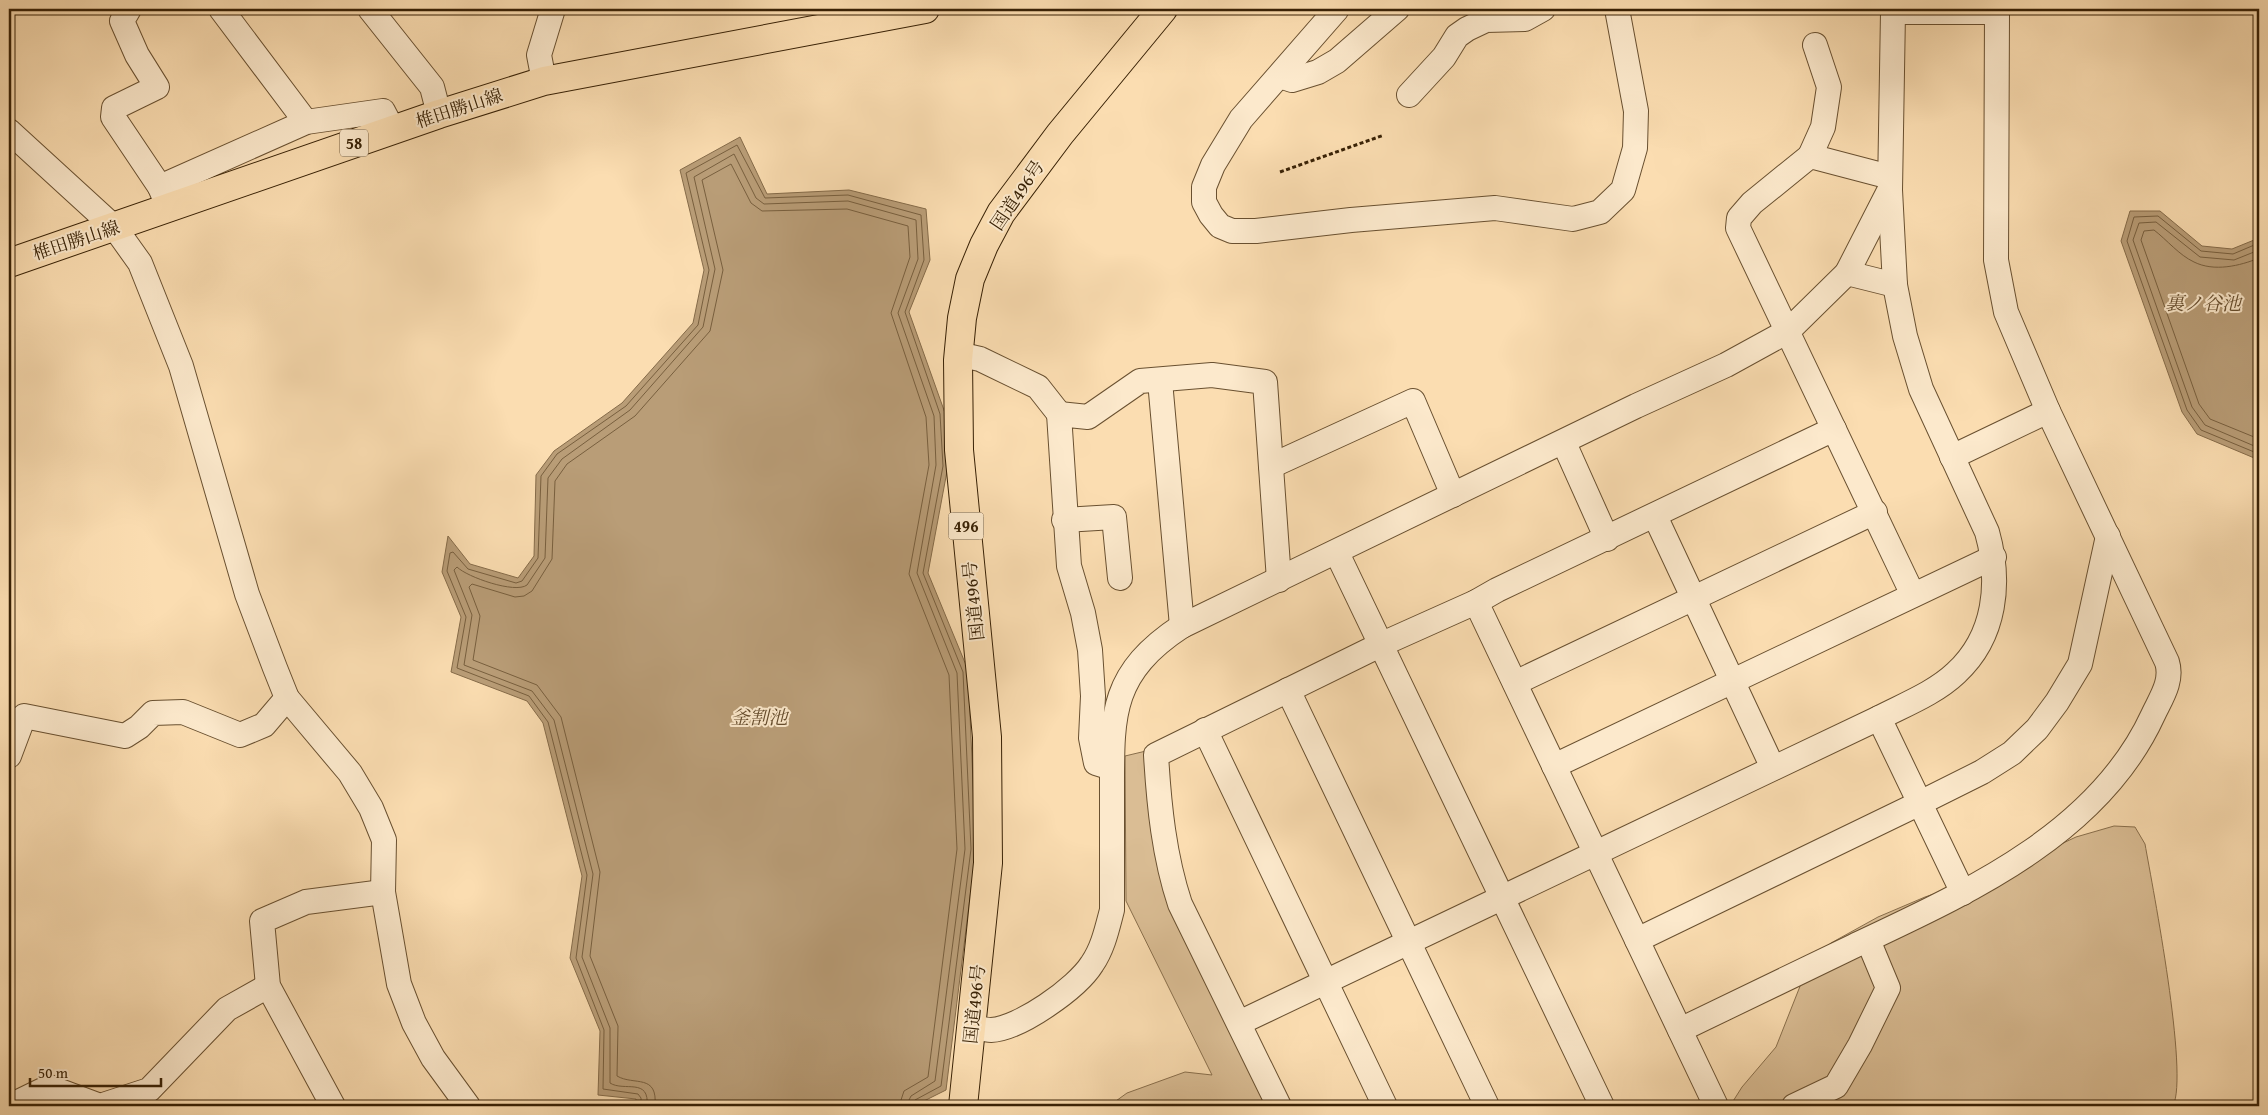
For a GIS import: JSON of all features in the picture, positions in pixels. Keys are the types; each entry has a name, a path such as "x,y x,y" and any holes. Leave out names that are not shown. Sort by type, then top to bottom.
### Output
{"main road":[{"name":"椎田勝山線","path":"9,263 115,228 164,198 393,130 544,81 925,9"},
{"name":"国道496号","path":"963,1106 988,863 987,737 959,450 958,354 962,318 970,279 984,245 1002,213 1060,134 1163,9"}],"street":[{"path":"129,9 122,21 137,55 157,87 114,108 113,117 164,198 306,122 383,111 393,130"},
{"path":"221,9 306,122"},
{"path":"370,9 432,88 439,114"},
{"path":"544,81 540,55 553,9"},
{"path":"1337,9 1241,119 1213,164 1204,187 1204,202 1220,226 1232,231 1256,231 1370,218 1495,208 1573,219 1600,212 1616,198 1627,181 1635,148 1636,111 1617,9"},
{"path":"1280,76 1292,80 1318,72 1337,61 1397,9"},
{"path":"1409,95 1444,57 1457,36 1486,20 1525,19 1543,9"},
{"path":"1239,1023 1879,718 1931,691 1955,674 1970,656 1992,612 1995,593 1994,556 1987,532 1921,390 1905,336 1895,285 1890,183 1893,12 1997,12 1996,260 2006,312 2048,411 2167,662 2170,674 2166,688 2142,739 2114,778 2086,806 2009,866 1963,893 1680,1030"},
{"path":"1815,44 1828,87 1823,128 1810,156 1752,203 1739,218 1738,228 1913,595"},
{"path":"9,131 115,228 140,264 181,366 247,594 287,698 350,773 371,808 384,840 383,892 399,984 414,1023 433,1058 468,1106"},
{"path":"1810,156 1890,183"},
{"path":"972,1027 990,1030 1006,1027 1071,989 1092,964 1105,938 1112,910 1113,722 1124,688 1133,669 1161,640 1182,626 1564,443 1636,406 1726,365 1788,331 1847,273 1890,183"},
{"path":"1847,273 1895,285"},
{"path":"958,354 980,359 1038,386 1060,415 1064,520 1069,566 1083,613 1090,650 1093,696 1091,738 1096,763 1112,768"},
{"path":"1060,415 1088,417 1140,381 1160,381 1212,375 1265,382 1279,580"},
{"path":"1160,381 1182,626"},
{"path":"1271,466 1413,401 1453,495"},
{"path":"1952,457 2048,411"},
{"path":"1279,1106 1180,904 1172,880 1159,806 1156,755 1380,645 1476,602 1497,590 1834,429"},
{"path":"1564,443 1606,539"},
{"path":"1515,683 1875,512"},
{"path":"1655,516 1773,768"},
{"path":"1064,520 1114,517 1120,578"},
{"path":"1637,940 1920,803 1982,772 2012,753 2037,730 2080,664 2108,536"},
{"path":"1337,552 1602,1106"},
{"path":"1554,766 1994,556"},
{"path":"1476,602 1716,1106"},
{"path":"1288,690 1486,1106"},
{"path":"9,756 24,716 124,736 139,727 153,713 183,712 240,735 264,725 287,698"},
{"path":"1879,718 1963,893"},
{"path":"1205,730 1385,1106"},
{"path":"333,1106 268,986 262,922 306,902 383,892"},
{"path":"1794,1106 1836,1086 1860,1045 1888,988 1868,940"},
{"path":"10,1106 49,1087 100,1106 149,1090 227,1009 268,986"}],"path":[{"path":"1280,172 1384,135"}],"shaded area":[{"path":"1146,751 1165,881 1269,1106 1109,1106 1127,1093 1185,1072 1212,1075 1126,901 1125,756"},
{"path":"2114,826 2135,827 2145,844 2162,938 2173,1021 2177,1087 2173,1106 2025,1106 2011,1101 1994,1106 1730,1106 1742,1087 1776,1047 1810,961 1831,943 1878,917 1925,897 2012,867 2076,837"}],"water":[{"name":"釜割池","path":"740,137 767,194 849,190 926,209 930,260 909,312 945,413 948,466 928,573 968,670 976,849 946,1090 914,1106 636,1106 636,1099 598,1095 600,1031 570,958 582,876 543,723 527,701 451,672 461,617 442,572 448,536 470,564 518,578 534,556 536,475 554,451 622,403 693,323 704,270 680,170"},
{"name":"裏ノ谷池","path":"2130,211 2160,211 2202,246 2232,249 2259,238 2259,460 2197,434 2182,412 2121,241"}]}
